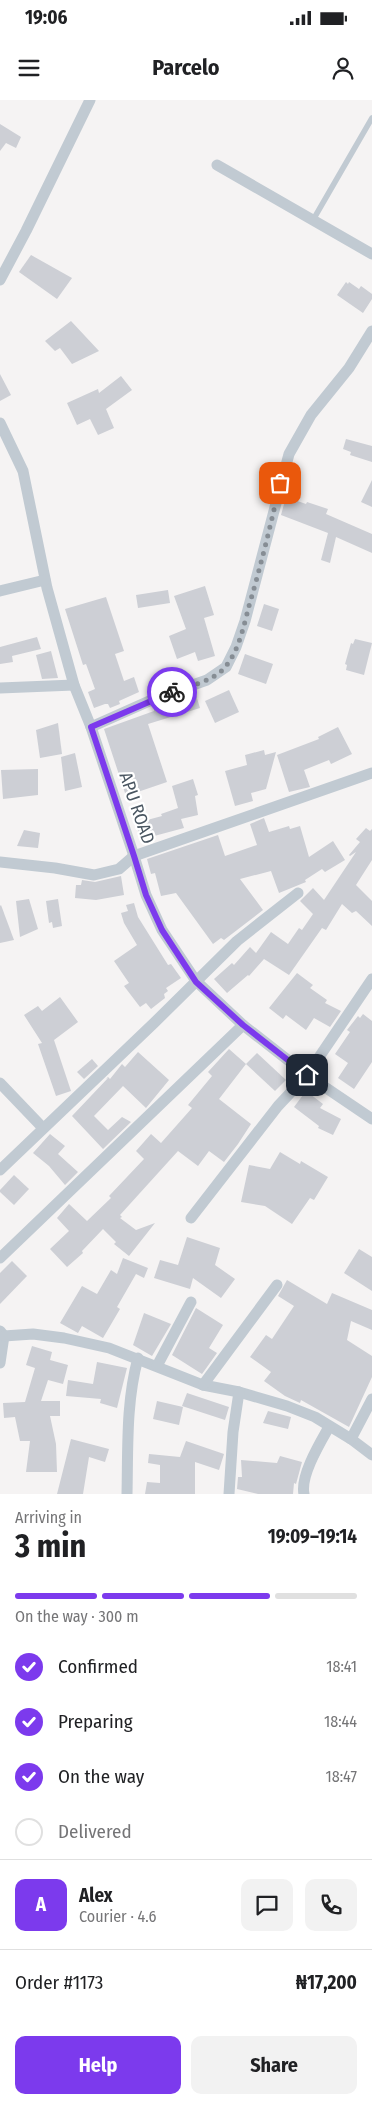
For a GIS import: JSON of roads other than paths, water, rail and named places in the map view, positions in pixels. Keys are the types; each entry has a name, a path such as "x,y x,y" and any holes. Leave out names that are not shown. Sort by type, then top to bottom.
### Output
{"street":[{"path":"0,280 90,100"},
{"path":"217,165 372,254"},
{"path":"91,727 156,698 207,680 226,667 236,647 245,621 289,454 311,415 349,368 372,332"},
{"name":"APU ROAD","path":"0,423 23,471 45,580 74,685 91,727 146,895 162,930 196,982 243,1025 307,1075 372,1119"},
{"path":"0,591 45,580"},
{"path":"0,688 74,685"},
{"path":"0,862 55,868 94,875 119,869 134,856 372,772"},
{"path":"0,1170 237,941 298,893"},
{"path":"191,1218 278,1106 307,1075 372,978"},
{"path":"0,1258 243,1025"},
{"path":"0,1082 43,1128"},
{"path":"203,1385 277,1285"},
{"path":"157,1366 192,1302"},
{"path":"0,1363 2,1334 33,1334 64,1338 109,1348 203,1385 239,1392 287,1406 315,1417 351,1439 372,1455"},
{"path":"127,1494 131,1382 138,1358"},
{"path":"229,1494 233,1432 239,1392"},
{"path":"351,1439 372,1399"},
{"path":"304,1494 304,1481 314,1454 328,1426"}],"lane":[{"path":"313,220 372,118"}]}
